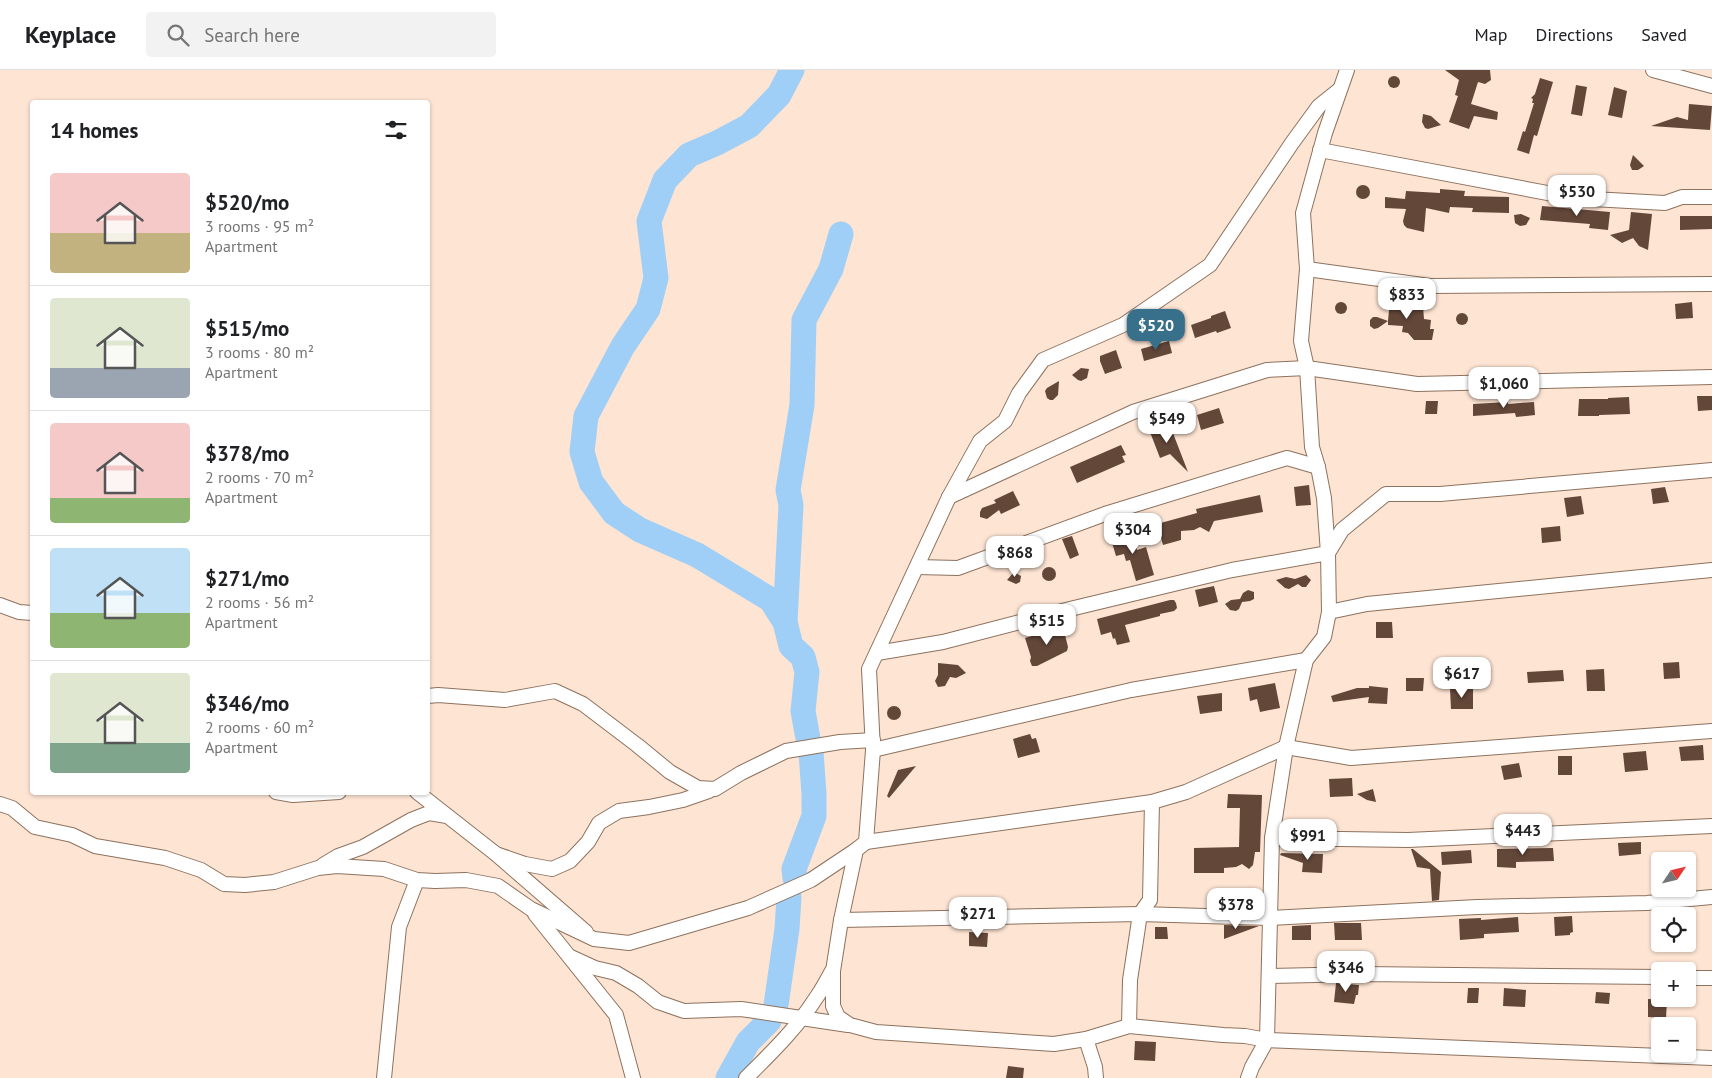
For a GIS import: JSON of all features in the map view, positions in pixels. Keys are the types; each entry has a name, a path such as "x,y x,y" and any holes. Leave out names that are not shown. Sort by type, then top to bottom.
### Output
{"street":[{"path":"1248,1078 1267,1040 1272,838 1286,747 1306,660 1324,637 1329,612 1328,553 1324,498 1312,447 1307,368 1301,341 1306,269 1304,213 1320,150 1347,70"},
{"path":"1653,70 1712,86"},
{"path":"850,1025 838,1016 833,1006 832,971 841,920 861,846 873,745 869,669 949,497 980,441 1005,421 1019,393 1044,360 1124,326 1210,265 1319,106 1339,90"},
{"path":"1320,150 1574,198 1665,203 1682,197 1712,197"},
{"path":"1306,269 1430,286 1712,284"},
{"path":"949,497 1133,412 1267,370 1307,368 1416,384 1712,377"},
{"path":"917,567 958,568 1105,514 1287,458 1318,466"},
{"path":"877,653 943,642 1232,570 1328,553 1342,530 1386,494 1440,494 1712,470"},
{"path":"1329,612 1367,604 1712,570"},
{"path":"0,605 19,612 30,613"},
{"path":"496,854 525,864 552,869 570,861 588,842 600,823 619,810 649,807 683,800 715,789 786,751 840,742 873,745 1132,690 1306,660"},
{"path":"430,696 506,700 555,691 584,704 670,772 698,788 715,789"},
{"path":"0,804 12,808 35,827 72,835 95,846 165,858 201,870 224,884 245,885 274,882 318,868 337,866 384,869 417,880 435,882 466,880 498,886 531,909 594,939 628,943 748,908 812,880 861,846 1152,802 1186,792 1286,747 1351,758 1712,731"},
{"path":"422,795 496,854 571,917 594,939"},
{"path":"1128,1026 1130,980 1140,914 1150,900 1152,802"},
{"path":"318,868 338,856 362,847 411,820 429,814 448,816"},
{"path":"1272,838 1408,840 1712,826"},
{"path":"384,1078 399,926 417,880"},
{"path":"841,920 1140,914 1270,918 1477,907 1647,903 1712,897"},
{"path":"531,909 616,1015 633,1078"},
{"path":"571,957 595,968 616,973 638,986 658,1002 684,1012 741,1009 850,1025 876,1032 1054,1044 1086,1039 1128,1026 1245,1036 1267,1040 1712,1058"},
{"path":"746,1078 775,1049 802,1017 816,999 832,971"},
{"path":"1269,976 1362,974 1651,977"},
{"path":"1696,978 1712,978"},
{"path":"1086,1039 1095,1067 1096,1078"}],"building":[{"path":"1445,70 1490,70 1491,80 1485,84 1478,82 1471,104 1498,112 1497,120 1474,116 1469,129 1449,122 1458,96 1455,95 1459,80"},
{"path":"1392,76 1396,76 1400,82 1396,88 1392,88 1388,84 1388,80"},
{"path":"1540,78 1553,82 1537,136 1534,135 1529,154 1517,150 1534,103 1532,103 1533,99 1531,98 1535,94"},
{"path":"1576,85 1587,87 1582,116 1571,114"},
{"path":"1614,87 1627,91 1622,118 1608,115"},
{"path":"1689,104 1712,106 1710,130 1651,126 1677,117 1688,120"},
{"path":"1423,114 1431,116 1441,125 1428,129 1425,128 1422,122"},
{"path":"1633,155 1644,166 1638,170 1632,170 1630,165"},
{"path":"1363,185 1368,187 1370,192 1368,197 1363,199 1358,197 1356,192 1358,187"},
{"path":"1440,189 1465,191 1464,196 1509,197 1509,213 1472,212 1473,208 1450,207 1449,213 1426,208 1424,232 1407,228 1404,225 1406,209 1385,208 1385,197 1405,199 1406,191 1440,193"},
{"path":"1542,206 1610,212 1608,230 1589,228 1590,224 1540,220"},
{"path":"1631,212 1652,214 1648,250 1639,246 1633,238 1622,243 1610,235 1629,230"},
{"path":"1521,214 1530,218 1526,225 1520,226 1515,223 1514,215"},
{"path":"1680,216 1712,216 1712,229 1680,230"},
{"path":"1390,300 1411,302 1411,305 1423,306 1424,319 1431,320 1430,329 1434,329 1432,340 1414,340 1408,333 1402,332 1403,326 1388,325"},
{"path":"1339,302 1343,302 1347,308 1343,314 1339,314 1335,310 1335,306"},
{"path":"1692,302 1693,318 1676,319 1675,304"},
{"path":"1225,311 1231,328 1195,338 1191,325"},
{"path":"1460,313 1464,313 1468,319 1464,325 1460,325 1456,321 1456,317"},
{"path":"1373,317 1388,321 1378,328 1374,329 1370,326 1370,320"},
{"path":"1169,341 1172,353 1144,361 1141,349"},
{"path":"1116,350 1122,368 1105,374 1100,356"},
{"path":"1081,368 1089,369 1087,378 1081,381 1072,375"},
{"path":"1059,381 1058,395 1053,400 1050,400 1047,398 1045,391"},
{"path":"1697,396 1712,396 1712,410 1698,411"},
{"path":"1629,397 1630,414 1578,416 1579,399"},
{"path":"1426,401 1438,401 1437,414 1425,414"},
{"path":"1508,402 1508,404 1534,402 1535,415 1516,417 1515,413 1473,416 1473,404"},
{"path":"1219,408 1224,423 1201,430 1197,415"},
{"path":"1169,424 1188,472 1170,454 1160,458 1150,432"},
{"path":"1121,445 1126,455 1122,456 1125,462 1077,483 1070,467"},
{"path":"1309,485 1311,505 1296,506 1294,487"},
{"path":"1665,487 1669,502 1653,504 1651,489"},
{"path":"1013,491 1020,505 1001,514 999,510 987,519 980,517 982,508 996,503 994,500"},
{"path":"1260,495 1263,512 1214,521 1209,532 1200,527 1194,530 1181,531 1181,540 1163,545 1157,524 1197,513 1196,509"},
{"path":"1581,496 1584,514 1567,517 1564,498"},
{"path":"1560,526 1561,541 1542,543 1541,528"},
{"path":"1131,530 1137,550 1146,547 1154,575 1136,581 1130,560 1126,561 1124,554 1116,556 1110,536"},
{"path":"1072,536 1079,555 1070,559 1062,539"},
{"path":"1049,567 1054,569 1056,574 1054,579 1049,581 1044,579 1042,574 1044,569"},
{"path":"1014,572 1021,576 1020,582 1016,584 1007,580"},
{"path":"1306,575 1311,580 1306,587 1298,584 1289,589 1276,580 1286,577 1295,579"},
{"path":"1214,586 1218,602 1199,607 1195,590"},
{"path":"1248,590 1254,592 1254,599 1242,602 1236,611 1230,610 1225,604 1231,600 1240,599 1243,593"},
{"path":"1174,600 1176,603 1177,608 1174,611 1125,625 1130,642 1117,645 1111,632 1101,635 1097,619"},
{"path":"1376,622 1392,622 1393,638 1376,638"},
{"path":"1063,627 1068,647 1067,651 1037,666 1032,666 1025,638"},
{"path":"1679,662 1680,678 1664,679 1663,663"},
{"path":"938,663 958,665 966,673 956,678 950,677 945,686 938,687 935,681 938,675"},
{"path":"1604,669 1605,691 1587,691 1586,670"},
{"path":"1563,670 1564,681 1528,683 1527,672"},
{"path":"1406,678 1424,678 1423,691 1406,691"},
{"path":"1275,683 1280,708 1260,712 1257,699 1250,701 1248,688"},
{"path":"1369,686 1388,688 1387,704 1368,703 1369,697 1333,702 1331,696 1357,688 1369,688"},
{"path":"1450,689 1473,689 1473,709 1451,709"},
{"path":"1222,693 1222,711 1200,714 1197,696"},
{"path":"894,706 899,708 901,713 899,718 894,720 889,718 887,713 889,708"},
{"path":"1030,734 1032,739 1036,738 1040,752 1018,758 1013,739"},
{"path":"1703,745 1704,760 1681,761 1679,747"},
{"path":"1646,751 1648,770 1625,772 1623,753"},
{"path":"1558,756 1572,756 1572,775 1558,775"},
{"path":"1519,763 1522,777 1504,780 1501,766"},
{"path":"916,766 889,798 887,796 898,770"},
{"path":"1352,778 1353,796 1330,797 1329,779"},
{"path":"1373,789 1376,802 1367,800 1357,794"},
{"path":"1228,794 1262,795 1260,852 1255,852 1253,865 1249,869 1242,864 1236,867 1224,868 1224,873 1194,873 1194,848 1239,847 1240,808 1227,808"},
{"path":"1641,842 1641,854 1619,856 1618,843"},
{"path":"1553,848 1554,861 1516,862 1516,868 1497,867 1497,849"},
{"path":"1411,849 1441,872 1439,900 1432,901 1430,869 1417,867"},
{"path":"1471,850 1472,863 1442,865 1441,852"},
{"path":"1281,853 1323,854 1322,873 1302,872 1303,863 1280,855"},
{"path":"1572,916 1573,932 1570,935 1555,936 1554,917"},
{"path":"1518,917 1519,932 1484,934 1484,938 1460,940 1459,919 1481,918 1481,920"},
{"path":"1334,923 1361,923 1362,940 1335,940"},
{"path":"1224,925 1259,926 1224,939"},
{"path":"1311,925 1311,940 1292,940 1292,926"},
{"path":"1155,927 1167,927 1168,939 1155,939"},
{"path":"969,932 988,933 987,947 969,946"},
{"path":"1336,983 1359,985 1358,995 1356,995 1354,1004 1334,1002"},
{"path":"1468,988 1479,988 1478,1003 1467,1003"},
{"path":"1504,988 1526,990 1525,1007 1503,1006"},
{"path":"1596,992 1610,993 1609,1004 1595,1003"},
{"path":"1648,999 1651,999 1651,1007 1667,1007 1666,1017 1648,1017"},
{"path":"1135,1041 1156,1042 1155,1061 1134,1060"},
{"path":"1008,1066 1024,1068 1023,1078 1006,1078"}],"waterway":[{"path":"792,70 779,95 749,126 689,155 665,180 649,221 656,278 648,309 623,346 586,416 582,452 591,482 614,513 640,530 697,555 771,600 785,622 791,646 803,657 807,672 803,711 809,744"},
{"path":"785,622 791,505 788,490 802,405 804,320 831,269 841,234"},
{"path":"795,878 794,869 814,816 811,752"},
{"path":"776,1005 787,929 789,897"},
{"path":"728,1078 748,1042 769,1021"}]}
